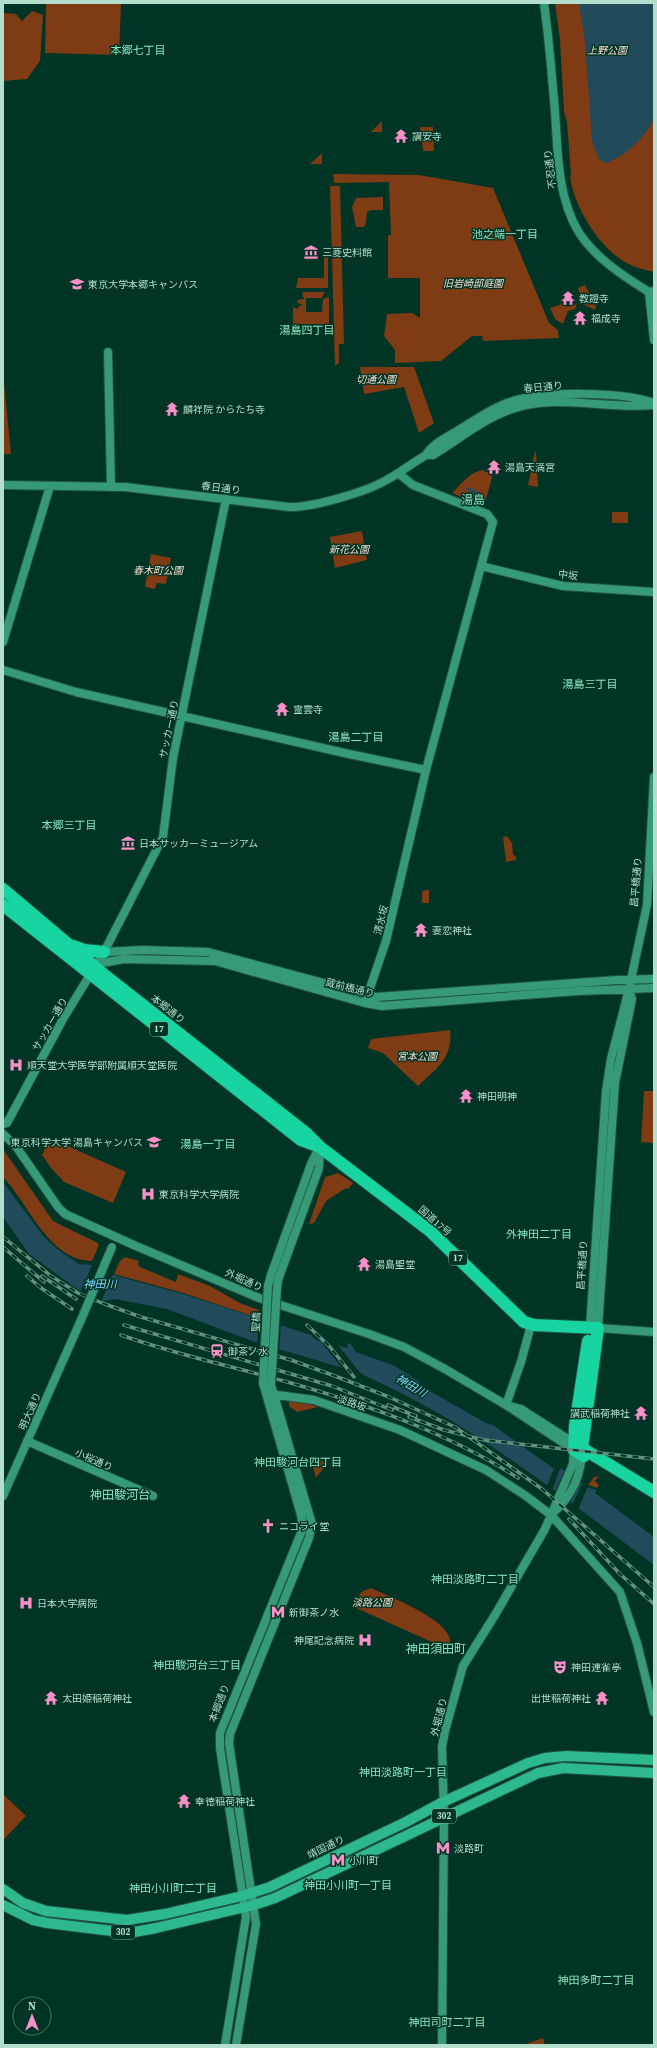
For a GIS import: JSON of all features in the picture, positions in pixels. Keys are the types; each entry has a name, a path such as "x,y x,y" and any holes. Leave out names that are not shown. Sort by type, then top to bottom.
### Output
{"highway":[{"name":"本郷通り","path":"3,889 70,944 93,971"},
{"name":"本郷通り","path":"3,905 93,971 306,1133 320,1147"},
{"path":"70,944 84,950 104,952"},
{"name":"国道17号","path":"320,1147 418,1221 524,1322 531,1325"},
{"path":"531,1325 594,1328"},
{"name":"昌平橋通り","path":"578,1449 594,1328"},
{"path":"578,1449 654,1492"},
{"path":"578,1449 654,1500"}],"main road":[{"name":"靖国通り","path":"3,1889 23,1903 46,1911 127,1920 165,1914 247,1895 270,1887 443,1802 528,1763 545,1758 566,1756 654,1760"},
{"name":"302","path":"3,1905 16,1913 40,1922 129,1932 156,1928 249,1906 275,1898 444,1816 538,1773 552,1769 568,1768 654,1773"}],"street":[{"name":"不忍通り","path":"544,3 550,50 559,172 568,210 578,232 590,248 617,270 651,292"},
{"path":"651,292 654,340"},
{"path":"108,352 110,487"},
{"name":"春日通り","path":"3,485 110,487 303,506 368,488 398,473 426,455 433,455 484,419 504,411 533,404 592,403 642,406 654,404"},
{"name":"清水坂","path":"367,1000 386,941 426,770 492,525 491,517 413,485 398,473"},
{"path":"3,642 50,486"},
{"name":"サッカー通り","path":"3,1124 7,1123 63,1019 104,952 164,837 171,773 226,499"},
{"name":"中坂","path":"481,566 563,586 654,592"},
{"path":"3,670 76,692 426,770"},
{"name":"昌平橋通り","path":"594,1328 615,1083 632,999 629,989 647,905 654,777"},
{"name":"蔵前橋通り","path":"104,952 142,950 208,952 367,1000 382,1006 654,988"},
{"name":"蔵前橋通り","path":"93,971 102,963 124,959 215,961 367,1000 631,979 654,979"},
{"name":"外堀通り","path":"3,1134 15,1145 60,1210 116,1238 259,1298 404,1347 445,1369 578,1449"},
{"name":"聖橋","path":"267,1384 268,1286 270,1275 309,1170 320,1147"},
{"name":"聖橋","path":"267,1384 278,1280 319,1168 320,1147"},
{"name":"明大通り","path":"3,1496 116,1238"},
{"path":"506,1405 521,1362 531,1325"},
{"path":"594,1328 654,1332"},
{"name":"本郷通り","path":"236,2045 256,1924 249,1906 220,1748 220,1733 295,1552 303,1525 267,1384"},
{"name":"淡路坂","path":"269,1394 314,1400 400,1430 430,1443 493,1475 551,1515 620,1592 637,1643 654,1712"},
{"name":"小桜通り","path":"27,1441 152,1496"},
{"name":"外堀通り","path":"442,2045 444,1816 442,1747 463,1666 495,1615 551,1515 578,1449"},
{"name":"外堀通り","path":"551,1515 566,1501 581,1469 578,1449"},
{"name":"本郷通り","path":"225,2045 249,1906"}],"green space":[{"path":"46,3 121,3 119,55 45,53"},
{"name":"上野公園","path":"555,3 654,3 654,272 633,266 611,252 592,229 584,216 573,190 570,178 567,122 564,112 560,40"},
{"path":"32,11 43,15 40,61 27,79 3,81 3,13 16,14 22,21"},
{"path":"382,121 382,132 371,132"},
{"path":"420,127 433,127 434,151 423,151"},
{"path":"322,153 322,164 310,164"},
{"name":"旧岩崎邸庭園","path":"333,174 419,175 493,188 549,323 558,330 559,338 483,341 482,336 472,336 441,361 395,363 395,350 384,336 387,314 412,313 420,318 420,278 388,278 388,235 391,235 389,182 334,183"},
{"path":"330,186 340,186 344,344 339,344 339,363 335,366"},
{"path":"383,197 383,210 371,210 367,212 364,227 356,227 352,207 356,198"},
{"path":"328,254 328,288 296,288 298,278 324,278 324,255"},
{"path":"585,285 590,294 582,300 578,288"},
{"path":"326,292 322,298 306,298 306,312 322,312 323,299 329,297 329,324 293,324 293,307 298,309 299,306 303,305 298,303 297,300 304,299 302,293"},
{"path":"591,294 597,299 595,310 580,303"},
{"path":"565,303 567,307 577,304 575,309 568,311 563,324 555,319 550,308"},
{"name":"切通公園","path":"360,367 414,367 434,423 419,433 404,387 364,394"},
{"path":"3,382 4,383 11,454 3,454"},
{"path":"536,452 538,487 528,485"},
{"path":"483,470 491,474 492,478 484,506 452,493 469,476"},
{"path":"612,512 628,512 628,523 612,523"},
{"name":"新花公園","path":"362,531 367,560 335,568 330,537"},
{"name":"春木町公園","path":"151,554 171,558 166,584 157,583 155,589 145,587"},
{"path":"507,836 512,843 513,855 516,856 516,860 506,862 503,837"},
{"path":"429,890 429,903 422,903 422,891"},
{"name":"宮本公園","path":"450,1030 449,1048 442,1062 418,1086 383,1053 368,1048 371,1039"},
{"path":"644,1091 654,1091 654,1143 641,1142"},
{"path":"50,1138 126,1172 113,1203 64,1182 51,1168 42,1155"},
{"path":"3,1149 53,1221 98,1243 99,1245 92,1261 77,1258 63,1252 41,1229 3,1177"},
{"path":"338,1173 353,1183 348,1189 346,1188 326,1201 314,1223 309,1224 325,1177"},
{"path":"125,1257 139,1261 138,1264 140,1267 176,1282 178,1274 210,1286 240,1303 259,1310 258,1318 183,1293 114,1274 120,1261"},
{"path":"289,1401 306,1403 318,1407 297,1412 289,1406"},
{"path":"311,1458 327,1463 316,1478"},
{"path":"599,1476 595,1481 599,1485 597,1488 588,1485 594,1477"},
{"name":"淡路公園","path":"371,1588 406,1604 434,1620 444,1629 450,1638 449,1647 445,1648 354,1607 361,1592"},
{"path":"3,1794 26,1816 3,1840"},
{"path":"543,2038 545,2045 523,2045"}],"water":[{"path":"579,3 654,3 654,119 635,145 622,155 607,163 599,160 592,141 585,42"},
{"path":"463,487 474,489 482,496 482,499"},
{"name":"神田川","path":"3,1182 44,1237 57,1249 79,1264 92,1265 117,1276 183,1294 311,1335 316,1340 348,1348 347,1344 350,1343 356,1352 395,1366 420,1382 419,1385 486,1423 493,1425 553,1468 556,1465 589,1488 597,1490 595,1493 654,1537 654,1565 550,1487 478,1438 441,1415 363,1374 255,1342 167,1309 115,1299 103,1301 80,1291 29,1254 3,1217"}],"pier":[{"path":"93,1263 114,1272 101,1302 80,1292"},
{"path":"259,1317 281,1324 279,1351 257,1344"},
{"path":"319,1339 338,1345 361,1374 341,1367"},
{"path":"556,1463 561,1467 552,1490 547,1486"},
{"path":"565,1469 580,1480 570,1504 555,1492"},
{"path":"583,1482 588,1486 578,1510 572,1505"}],"railway":[{"path":"3,1237 51,1276 78,1293 141,1317 291,1360 389,1397 455,1427 542,1489 654,1587"},
{"path":"3,1247 44,1282"},
{"path":"27,1276 41,1288 72,1309"},
{"path":"42,1276 76,1299"},
{"path":"124,1325 332,1386 392,1410"},
{"path":"307,1325 330,1347 354,1377"},
{"path":"121,1335 182,1354 264,1375 345,1399 434,1433 463,1447 518,1478"},
{"path":"388,1405 416,1416"},
{"path":"409,1417 444,1430 484,1440 654,1459"},
{"path":"569,1519 620,1574 654,1604"}],"place":[{"name":"講安寺","path":"401,136"},
{"name":"三菱史料館","path":"311,252"},
{"name":"東京大学本郷キャンパス","path":"77,284"},
{"name":"教證寺","path":"568,298"},
{"name":"福成寺","path":"580,318"},
{"name":"麟祥院 からたち寺","path":"172,409"},
{"name":"湯島天満宮","path":"494,467"},
{"name":"霊雲寺","path":"282,709"},
{"name":"日本サッカーミュージアム","path":"128,843"},
{"name":"妻恋神社","path":"421,930"},
{"name":"順天堂大学医学部附属順天堂医院","path":"16,1065"},
{"name":"神田明神","path":"466,1096"},
{"name":"東京科学大学 湯島キャンパス","path":"154,1142"},
{"name":"東京科学大学病院","path":"148,1194"},
{"name":"湯島聖堂","path":"364,1264"},
{"name":"御茶ノ水","path":"217,1351"},
{"name":"講武稲荷神社","path":"641,1413"},
{"name":"ニコライ堂","path":"268,1526"},
{"name":"日本大学病院","path":"26,1603"},
{"name":"新御茶ノ水","path":"278,1612"},
{"name":"神尾記念病院","path":"365,1640"},
{"name":"神田連雀亭","path":"560,1667"},
{"name":"太田姫稲荷神社","path":"51,1698"},
{"name":"出世稲荷神社","path":"602,1698"},
{"name":"幸徳稲荷神社","path":"184,1801"},
{"name":"淡路町","path":"443,1848"},
{"name":"小川町","path":"338,1860"}],"district":[{"name":"本郷七丁目","path":"138,50"},
{"name":"池之端一丁目","path":"505,234"},
{"name":"湯島四丁目","path":"307,330"},
{"name":"湯島","path":"473,500"},
{"name":"湯島三丁目","path":"590,684"},
{"name":"湯島二丁目","path":"356,737"},
{"name":"本郷三丁目","path":"69,825"},
{"name":"湯島一丁目","path":"208,1144"},
{"name":"外神田二丁目","path":"539,1234"},
{"name":"神田駿河台四丁目","path":"298,1462"},
{"name":"神田駿河台","path":"120,1495"},
{"name":"神田淡路町二丁目","path":"475,1579"},
{"name":"神田須田町","path":"436,1649"},
{"name":"神田駿河台三丁目","path":"197,1665"},
{"name":"神田淡路町一丁目","path":"403,1772"},
{"name":"神田小川町一丁目","path":"348,1885"},
{"name":"神田小川町二丁目","path":"173,1888"},
{"name":"神田多町二丁目","path":"596,1980"},
{"name":"神田司町二丁目","path":"447,2022"}]}
